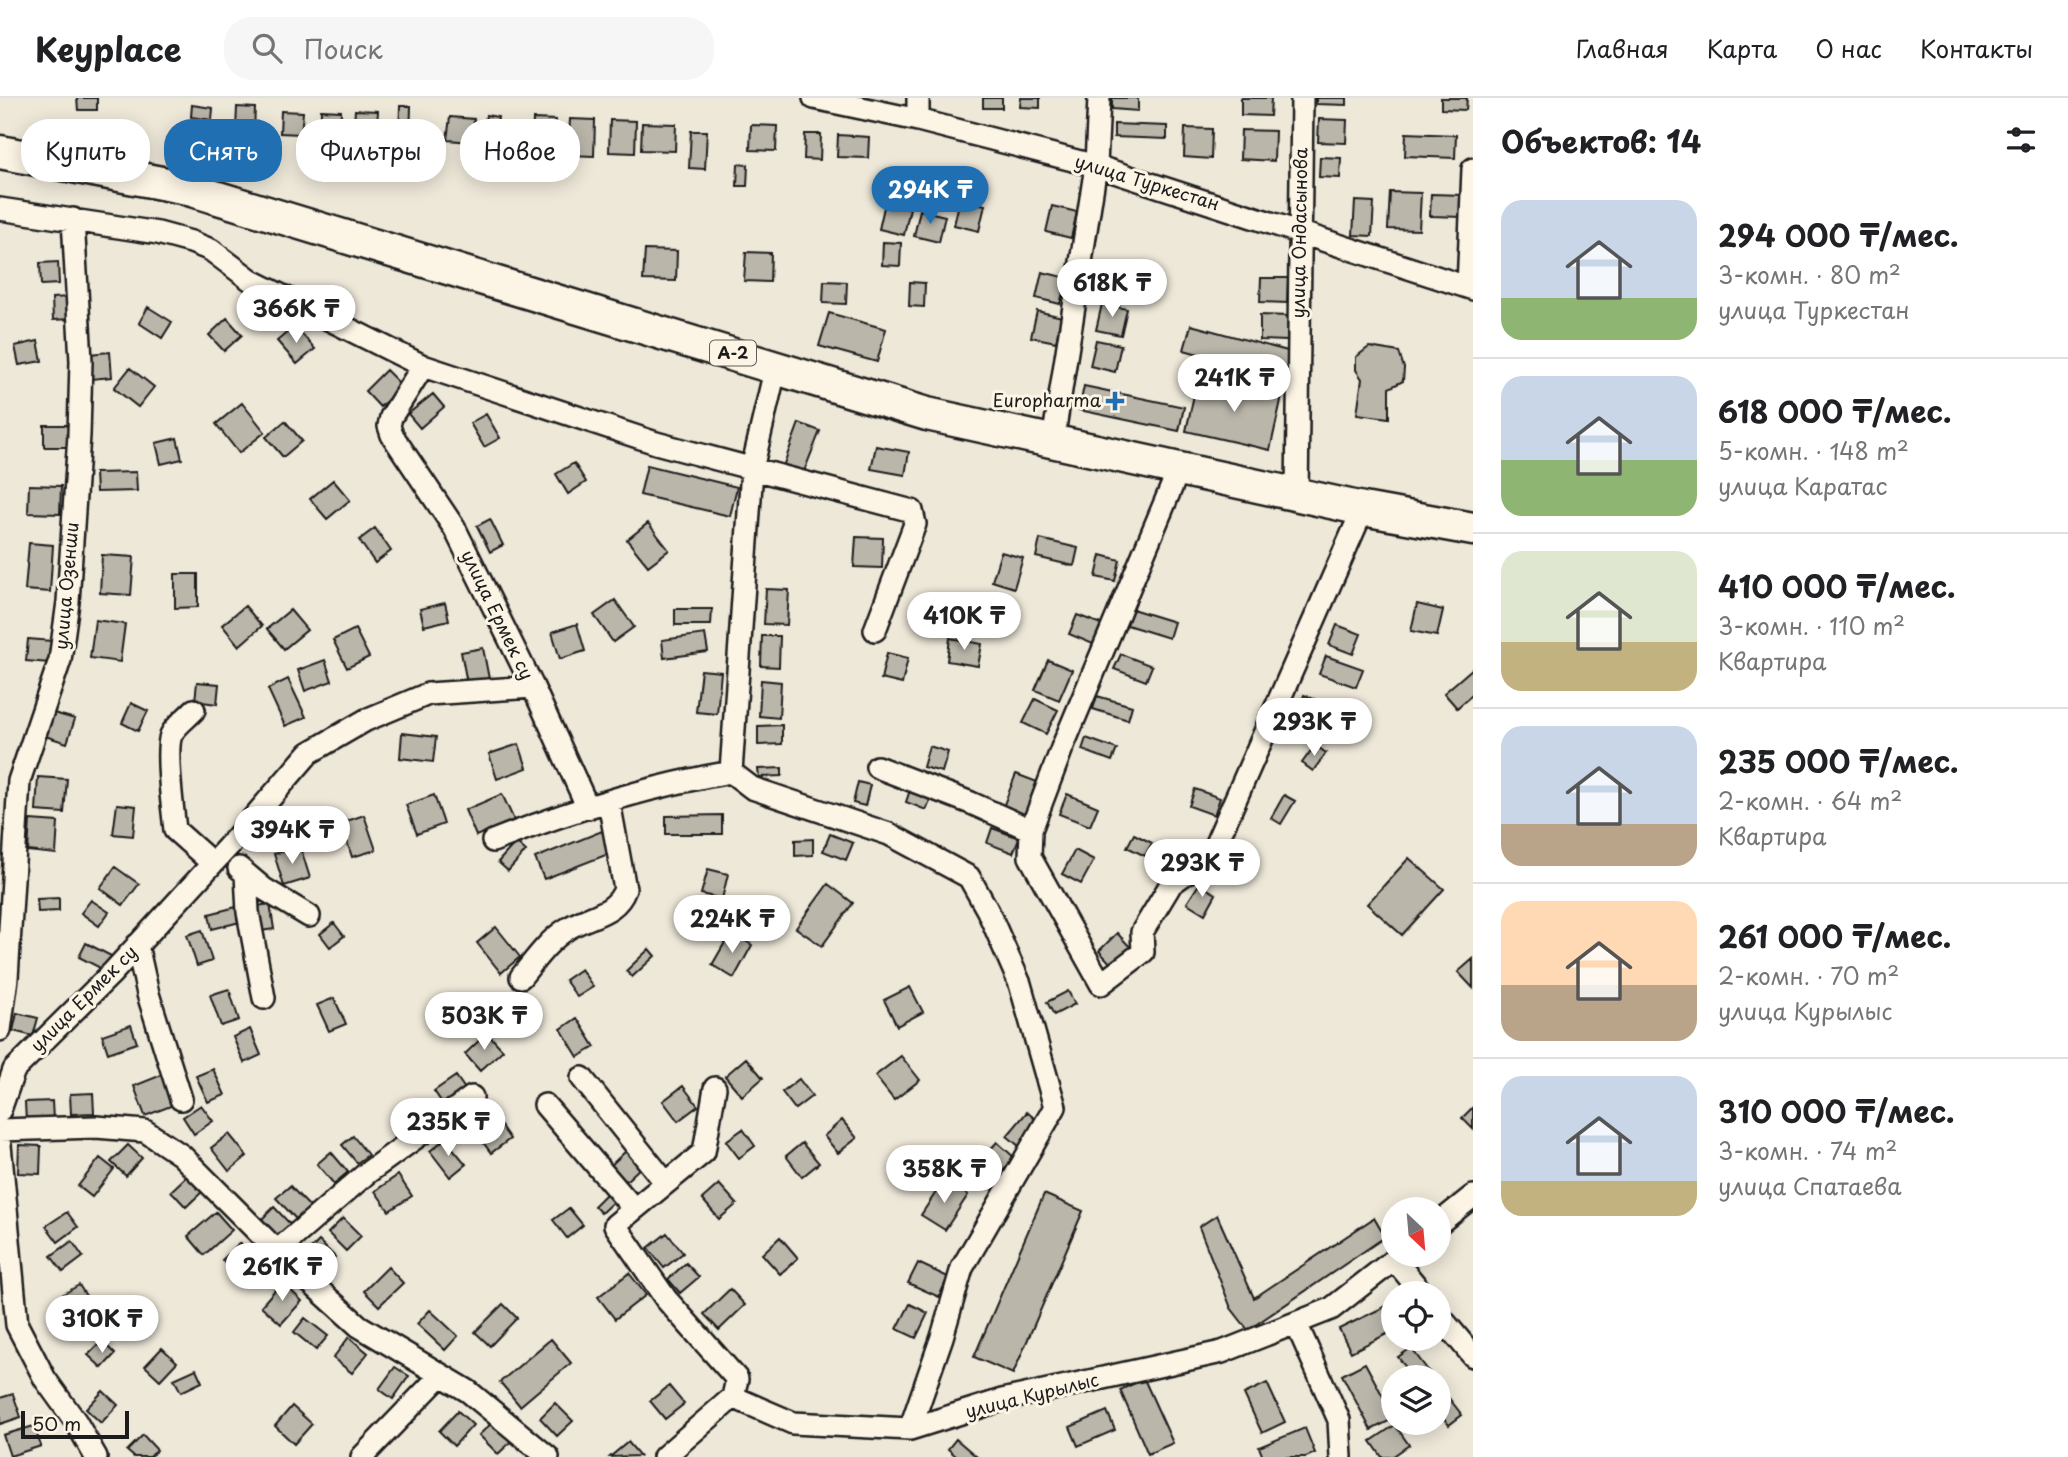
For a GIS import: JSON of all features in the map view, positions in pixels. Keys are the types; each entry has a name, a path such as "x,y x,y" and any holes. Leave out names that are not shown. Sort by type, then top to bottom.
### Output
{"highway":[{"name":"A-2","path":"0,152 182,187 927,414 1363,509 1473,529"}],"street":[{"name":"улица Туркестан","path":"814,98 918,120 1096,166 1471,288"},
{"path":"918,98 918,120"},
{"path":"1053,441 1096,166 1099,98"},
{"name":"улица Ондасынова","path":"1297,495 1302,98"},
{"path":"1471,288 1473,169"},
{"path":"0,209 158,233 211,250 253,281 423,366 656,443 912,511 915,524 875,630"},
{"name":"улица Озенши","path":"0,1030 7,978 19,781 60,660 68,602 80,386 74,219"},
{"name":"улица Ермек су","path":"0,1110 14,1070 137,945 309,753 366,720 428,694 533,687 455,529 392,435 389,426 391,417 423,366"},
{"path":"730,772 752,469 776,366"},
{"path":"1179,469 1062,748 1031,830 1030,857 1101,984 1143,952 1142,932 1171,884 1211,855 1363,509"},
{"path":"533,687 588,808"},
{"path":"194,710 171,735 169,761 175,830 309,916"},
{"path":"877,767 971,803 1031,830"},
{"path":"493,841 544,821 588,808 681,781 730,772 752,788 889,834 969,877 988,911 1020,984 1055,1107 962,1268 942,1338 910,1429"},
{"path":"520,977 548,944 568,928 612,908 621,900 625,889 609,802"},
{"path":"246,874 248,912 264,998"},
{"path":"137,945 148,994 181,1099"},
{"path":"582,1078 665,1182"},
{"path":"664,1457 733,1397 737,1379 666,1299 615,1225 704,1152 715,1088"},
{"path":"277,1251 367,1173 472,1097"},
{"path":"545,1105 634,1209"},
{"path":"0,1130 96,1127 145,1131 181,1155 277,1251 359,1326 468,1391 548,1457"},
{"path":"0,1145 17,1325 45,1379 76,1422 96,1457"},
{"path":"1451,1214 1473,1196"},
{"name":"улица Курылыс","path":"733,1397 793,1423 910,1429 1002,1400 1222,1352 1331,1309 1384,1267"},
{"path":"1296,1323 1339,1420 1340,1457"},
{"path":"1451,1330 1473,1356"},
{"path":"362,1457 441,1375"}],"building":[{"path":"77,98 97,98 97,110 78,110"},
{"path":"983,98 1002,98 1002,108 983,108"},
{"path":"1021,98 1040,98 1040,108 1020,107"},
{"path":"1112,98 1138,98 1138,111 1112,109"},
{"path":"1241,98 1271,98 1270,116 1241,115"},
{"path":"1316,98 1347,98 1347,105 1316,104"},
{"path":"1441,98 1467,98 1466,110 1441,109"},
{"path":"192,105 213,108 212,119 191,117"},
{"path":"400,106 411,106 411,119 400,119"},
{"path":"237,107 255,108 255,119 236,119"},
{"path":"321,110 341,111 341,119 321,119"},
{"path":"355,110 378,111 377,119 354,119"},
{"path":"281,111 303,112 302,119 296,119 296,134 282,133"},
{"path":"486,115 498,117 498,119 485,119"},
{"path":"450,117 474,119 460,119 460,141 447,140"},
{"path":"580,119 595,120 594,156 580,155"},
{"path":"1319,119 1347,120 1346,143 1318,142"},
{"path":"610,120 636,121 635,153 609,152"},
{"path":"642,123 676,124 675,151 641,150"},
{"path":"1114,124 1167,126 1167,139 1114,137"},
{"path":"751,125 777,126 776,151 750,150"},
{"path":"1185,128 1212,129 1211,159 1184,157"},
{"path":"1241,130 1275,131 1274,161 1240,159"},
{"path":"691,131 707,131 705,169 689,168"},
{"path":"1406,133 1456,135 1455,158 1405,156"},
{"path":"805,134 821,134 820,160 804,159"},
{"path":"838,135 869,137 868,158 837,157"},
{"path":"1320,157 1341,158 1340,178 1319,177"},
{"path":"738,164 748,165 747,186 737,186"},
{"path":"1390,192 1421,193 1419,230 1388,229"},
{"path":"1431,194 1463,195 1463,217 1430,216"},
{"path":"960,199 985,205 979,231 954,225"},
{"path":"1355,201 1374,202 1372,236 1353,235"},
{"path":"885,203 910,208 904,235 879,229"},
{"path":"1052,206 1077,212 1071,238 1046,232"},
{"path":"920,210 945,216 939,242 914,236"},
{"path":"883,242 901,243 900,266 882,265"},
{"path":"645,250 677,251 676,281 643,280"},
{"path":"746,252 771,253 770,282 744,281"},
{"path":"58,262 59,284 41,285 40,263"},
{"path":"1120,268 1145,274 1139,300 1114,294"},
{"path":"1042,272 1067,278 1060,304 1036,298"},
{"path":"1261,278 1288,278 1287,303 1260,302"},
{"path":"824,281 847,282 846,304 823,303"},
{"path":"910,282 925,283 924,307 909,306"},
{"path":"70,297 71,319 53,320 52,298"},
{"path":"1102,304 1127,309 1121,335 1096,330"},
{"path":"148,307 172,322 162,338 139,323"},
{"path":"1037,311 1062,317 1056,342 1031,337"},
{"path":"829,313 886,329 877,362 819,346"},
{"path":"1260,315 1288,316 1287,341 1260,340"},
{"path":"227,318 242,335 224,351 209,335"},
{"path":"1191,325 1295,353 1289,379 1184,350"},
{"path":"295,326 315,349 297,364 277,341"},
{"path":"1096,340 1121,345 1115,372 1090,366"},
{"path":"38,341 42,361 19,365 15,346"},
{"path":"1369,347 1399,352 1404,368 1403,381 1389,388 1389,418 1357,414 1362,379 1356,370 1356,357"},
{"path":"110,352 112,377 91,379 89,354"},
{"path":"130,368 154,387 138,407 114,388"},
{"path":"386,370 402,386 380,407 365,391"},
{"path":"1198,377 1282,396 1270,450 1186,431"},
{"path":"1084,386 1184,407 1179,431 1079,410"},
{"path":"433,394 444,407 420,428 408,414"},
{"path":"242,403 265,432 239,453 216,424"},
{"path":"486,414 500,438 484,447 470,423"},
{"path":"285,421 302,441 283,457 266,437"},
{"path":"799,423 820,431 801,479 781,472"},
{"path":"44,425 69,425 69,447 44,447"},
{"path":"177,438 182,459 161,464 156,443"},
{"path":"876,446 909,452 905,475 871,469"},
{"path":"574,463 586,482 568,494 556,474"},
{"path":"647,465 737,487 730,516 640,495"},
{"path":"136,472 137,491 96,492 95,473"},
{"path":"333,480 350,500 327,519 310,499"},
{"path":"29,485 61,486 60,514 28,513"},
{"path":"490,519 503,545 490,552 477,526"},
{"path":"648,523 669,550 648,566 627,540"},
{"path":"375,528 391,551 375,563 359,540"},
{"path":"856,537 883,538 882,568 854,567"},
{"path":"1040,539 1078,548 1074,566 1036,557"},
{"path":"29,543 53,545 50,592 25,590"},
{"path":"1001,552 1023,558 1014,588 992,581"},
{"path":"102,555 134,557 131,595 100,593"},
{"path":"1101,555 1120,560 1115,581 1096,577"},
{"path":"175,574 198,574 198,607 175,608"},
{"path":"766,589 789,590 787,625 764,624"},
{"path":"615,600 634,627 613,642 594,615"},
{"path":"445,603 449,620 424,626 420,609"},
{"path":"1417,604 1443,610 1437,636 1411,631"},
{"path":"245,606 262,626 239,646 222,625"},
{"path":"675,609 712,609 711,625 675,625"},
{"path":"1132,609 1174,622 1169,638 1127,625"},
{"path":"290,610 307,630 284,649 267,629"},
{"path":"1077,615 1101,624 1093,644 1069,634"},
{"path":"95,620 125,624 120,662 90,658"},
{"path":"577,624 585,651 560,659 552,632"},
{"path":"1337,625 1361,634 1353,654 1329,645"},
{"path":"355,629 369,657 347,668 333,640"},
{"path":"705,634 708,652 664,658 662,640"},
{"path":"762,636 780,636 779,667 761,666"},
{"path":"950,638 982,644 978,666 947,661"},
{"path":"28,639 52,641 50,663 26,661"},
{"path":"483,648 489,679 467,683 461,652"},
{"path":"887,653 908,658 902,684 881,679"},
{"path":"1121,654 1152,666 1146,681 1114,669"},
{"path":"1326,656 1363,669 1356,687 1319,674"},
{"path":"325,660 332,681 305,691 298,670"},
{"path":"1048,660 1072,670 1059,700 1035,690"},
{"path":"1473,668 1473,694 1457,708 1444,693"},
{"path":"701,670 721,672 717,714 696,712"},
{"path":"288,679 306,717 285,726 268,689"},
{"path":"761,680 781,682 779,718 759,716"},
{"path":"197,682 219,684 217,704 195,701"},
{"path":"1304,695 1326,704 1313,739 1291,731"},
{"path":"1097,696 1132,706 1128,720 1093,709"},
{"path":"1035,699 1058,710 1046,734 1023,723"},
{"path":"131,703 148,711 138,731 122,723"},
{"path":"50,712 75,719 67,743 42,735"},
{"path":"782,725 782,744 758,745 758,726"},
{"path":"402,733 436,737 433,762 400,758"},
{"path":"1086,738 1117,749 1112,761 1082,750"},
{"path":"519,744 527,768 497,779 489,754"},
{"path":"1315,745 1326,753 1313,771 1302,763"},
{"path":"929,746 948,752 942,772 923,767"},
{"path":"782,768 782,776 759,777 758,769"},
{"path":"1016,774 1040,783 1026,816 1003,807"},
{"path":"38,777 67,779 64,813 36,811"},
{"path":"858,782 870,785 865,806 853,803"},
{"path":"1195,789 1220,798 1214,815 1189,806"},
{"path":"910,790 931,798 926,810 906,802"},
{"path":"502,794 514,820 476,836 465,810"},
{"path":"1067,794 1098,807 1090,826 1059,814"},
{"path":"434,795 444,824 417,834 406,805"},
{"path":"1284,795 1295,801 1281,824 1271,818"},
{"path":"117,804 136,806 133,836 113,834"},
{"path":"364,815 376,850 352,857 341,823"},
{"path":"722,815 722,834 666,834 666,816"},
{"path":"30,820 58,822 56,854 28,851"},
{"path":"992,828 1019,838 1013,853 987,843"},
{"path":"602,831 611,853 544,879 535,858"},
{"path":"830,834 853,843 846,860 823,851"},
{"path":"1134,834 1152,843 1145,856 1127,847"},
{"path":"813,839 813,855 795,856 795,840"},
{"path":"516,842 526,851 508,871 498,862"},
{"path":"300,846 310,878 284,886 274,854"},
{"path":"1075,850 1094,860 1081,884 1062,874"},
{"path":"1409,858 1444,889 1402,935 1367,904"},
{"path":"115,867 139,884 123,905 100,888"},
{"path":"708,869 728,874 722,899 701,894"},
{"path":"828,884 853,903 822,946 796,928"},
{"path":"1199,884 1216,894 1205,914 1187,903"},
{"path":"59,898 59,911 38,912 37,899"},
{"path":"91,900 109,912 99,926 81,913"},
{"path":"270,904 274,929 255,932 251,907"},
{"path":"236,907 240,922 212,929 209,914"},
{"path":"334,923 344,936 330,947 320,934"},
{"path":"496,927 520,957 501,973 477,943"},
{"path":"202,930 212,961 197,966 187,935"},
{"path":"731,932 752,945 734,978 712,965"},
{"path":"1117,933 1132,949 1113,966 1099,951"},
{"path":"86,943 113,957 106,971 79,957"},
{"path":"649,949 655,956 632,977 626,971"},
{"path":"1473,959 1473,988 1458,972"},
{"path":"581,969 593,987 577,997 565,980"},
{"path":"910,987 923,1012 897,1026 884,1000"},
{"path":"229,989 239,1020 221,1026 210,995"},
{"path":"1068,991 1075,1004 1054,1015 1047,1002"},
{"path":"334,998 346,1024 329,1031 317,1005"},
{"path":"17,1013 38,1018 33,1036 13,1031"},
{"path":"577,1018 595,1047 578,1057 561,1029"},
{"path":"131,1025 137,1043 108,1053 102,1035"},
{"path":"250,1029 261,1055 244,1063 233,1037"},
{"path":"487,1033 503,1050 480,1071 465,1054"},
{"path":"901,1056 920,1080 894,1100 875,1076"},
{"path":"746,1058 763,1078 742,1096 725,1076"},
{"path":"213,1069 225,1095 208,1102 196,1076"},
{"path":"164,1074 176,1104 145,1116 134,1086"},
{"path":"456,1076 465,1089 443,1104 434,1091"},
{"path":"799,1079 812,1096 795,1109 782,1092"},
{"path":"683,1086 698,1106 678,1121 663,1101"},
{"path":"93,1093 94,1113 71,1114 70,1094"},
{"path":"415,1100 425,1115 406,1128 396,1113"},
{"path":"52,1101 53,1120 26,1122 25,1102"},
{"path":"201,1105 213,1121 194,1134 183,1117"},
{"path":"1473,1107 1473,1129 1462,1118"},
{"path":"489,1109 510,1139 491,1153 469,1123"},
{"path":"1027,1112 1040,1123 1020,1147 1007,1136"},
{"path":"842,1120 857,1138 838,1153 824,1136"},
{"path":"743,1129 755,1146 739,1158 726,1141"},
{"path":"229,1134 247,1156 229,1171 211,1148"},
{"path":"353,1136 368,1155 357,1163 342,1145"},
{"path":"445,1139 466,1164 450,1177 430,1151"},
{"path":"997,1142 1015,1158 990,1185 973,1169"},
{"path":"802,1143 819,1163 802,1177 786,1156"},
{"path":"19,1145 41,1146 40,1174 18,1173"},
{"path":"128,1145 142,1158 126,1176 111,1162"},
{"path":"627,1150 642,1166 625,1182 610,1166"},
{"path":"331,1152 348,1172 334,1184 317,1164"},
{"path":"100,1158 114,1169 92,1197 78,1186"},
{"path":"189,1174 204,1190 186,1207 171,1191"},
{"path":"398,1175 412,1196 389,1211 375,1191"},
{"path":"944,1180 968,1195 945,1230 921,1215"},
{"path":"719,1184 737,1204 719,1219 702,1199"},
{"path":"290,1186 310,1207 296,1219 276,1198"},
{"path":"608,1192 615,1200 601,1213 594,1206"},
{"path":"1044,1194 1083,1211 1013,1374 974,1357"},
{"path":"274,1207 292,1226 277,1240 259,1222"},
{"path":"569,1208 583,1225 567,1238 553,1220"},
{"path":"67,1212 78,1227 58,1242 46,1226"},
{"path":"216,1212 232,1230 204,1255 188,1236"},
{"path":"1217,1215 1254,1298 1374,1218 1381,1230 1381,1240 1248,1330 1231,1308 1199,1227"},
{"path":"343,1218 361,1236 346,1251 328,1233"},
{"path":"667,1233 683,1253 664,1268 648,1248"},
{"path":"780,1237 798,1258 780,1274 762,1254"},
{"path":"72,1241 83,1257 63,1272 51,1256"},
{"path":"319,1241 335,1257 318,1274 302,1258"},
{"path":"240,1243 263,1268 245,1285 222,1260"},
{"path":"686,1263 699,1277 680,1293 668,1279"},
{"path":"918,1263 948,1277 939,1297 908,1283"},
{"path":"388,1267 403,1283 379,1306 364,1291"},
{"path":"629,1273 646,1295 615,1319 598,1297"},
{"path":"282,1282 302,1301 281,1324 261,1306"},
{"path":"79,1285 88,1299 67,1313 57,1298"},
{"path":"730,1289 745,1305 719,1330 704,1314"},
{"path":"503,1304 517,1318 490,1346 475,1332"},
{"path":"910,1304 928,1313 916,1338 897,1329"},
{"path":"139,1307 154,1321 137,1339 122,1325"},
{"path":"1381,1308 1381,1337 1351,1352 1339,1329"},
{"path":"430,1310 458,1336 445,1350 417,1324"},
{"path":"305,1318 328,1336 316,1350 294,1332"},
{"path":"349,1337 368,1353 352,1373 333,1358"},
{"path":"551,1339 571,1363 520,1406 500,1382"},
{"path":"102,1341 115,1354 102,1368 88,1355"},
{"path":"162,1348 177,1362 160,1380 145,1366"},
{"path":"1407,1351 1413,1351 1424,1365 1404,1365 1398,1357"},
{"path":"1365,1363 1381,1393 1381,1425 1371,1430 1342,1375"},
{"path":"395,1367 409,1376 393,1399 379,1389"},
{"path":"196,1369 202,1382 181,1392 174,1379"},
{"path":"1144,1379 1173,1443 1148,1454 1120,1390"},
{"path":"1267,1383 1285,1422 1262,1433 1244,1394"},
{"path":"669,1386 684,1404 665,1419 650,1401"},
{"path":"103,1391 118,1405 101,1423 86,1409"},
{"path":"13,1394 21,1417 0,1424 0,1398"},
{"path":"1451,1401 1462,1415 1451,1423"},
{"path":"555,1403 573,1421 557,1436 540,1418"},
{"path":"292,1406 312,1424 294,1444 275,1426"},
{"path":"458,1411 473,1425 454,1446 439,1431"},
{"path":"1107,1411 1115,1430 1078,1446 1070,1427"},
{"path":"495,1420 514,1439 498,1454 479,1435"},
{"path":"34,1426 41,1446 10,1456 3,1435"},
{"path":"1305,1428 1315,1453 1306,1457 1263,1457 1259,1447"},
{"path":"1381,1434 1402,1435 1409,1445 1392,1457 1382,1457 1371,1441"},
{"path":"143,1435 157,1450 150,1457 134,1457 127,1451"},
{"path":"956,1439 977,1457 957,1457 948,1449"},
{"path":"628,1442 640,1456 610,1457"}],"place":[{"name":"Europharma","path":"1115,401"}]}
